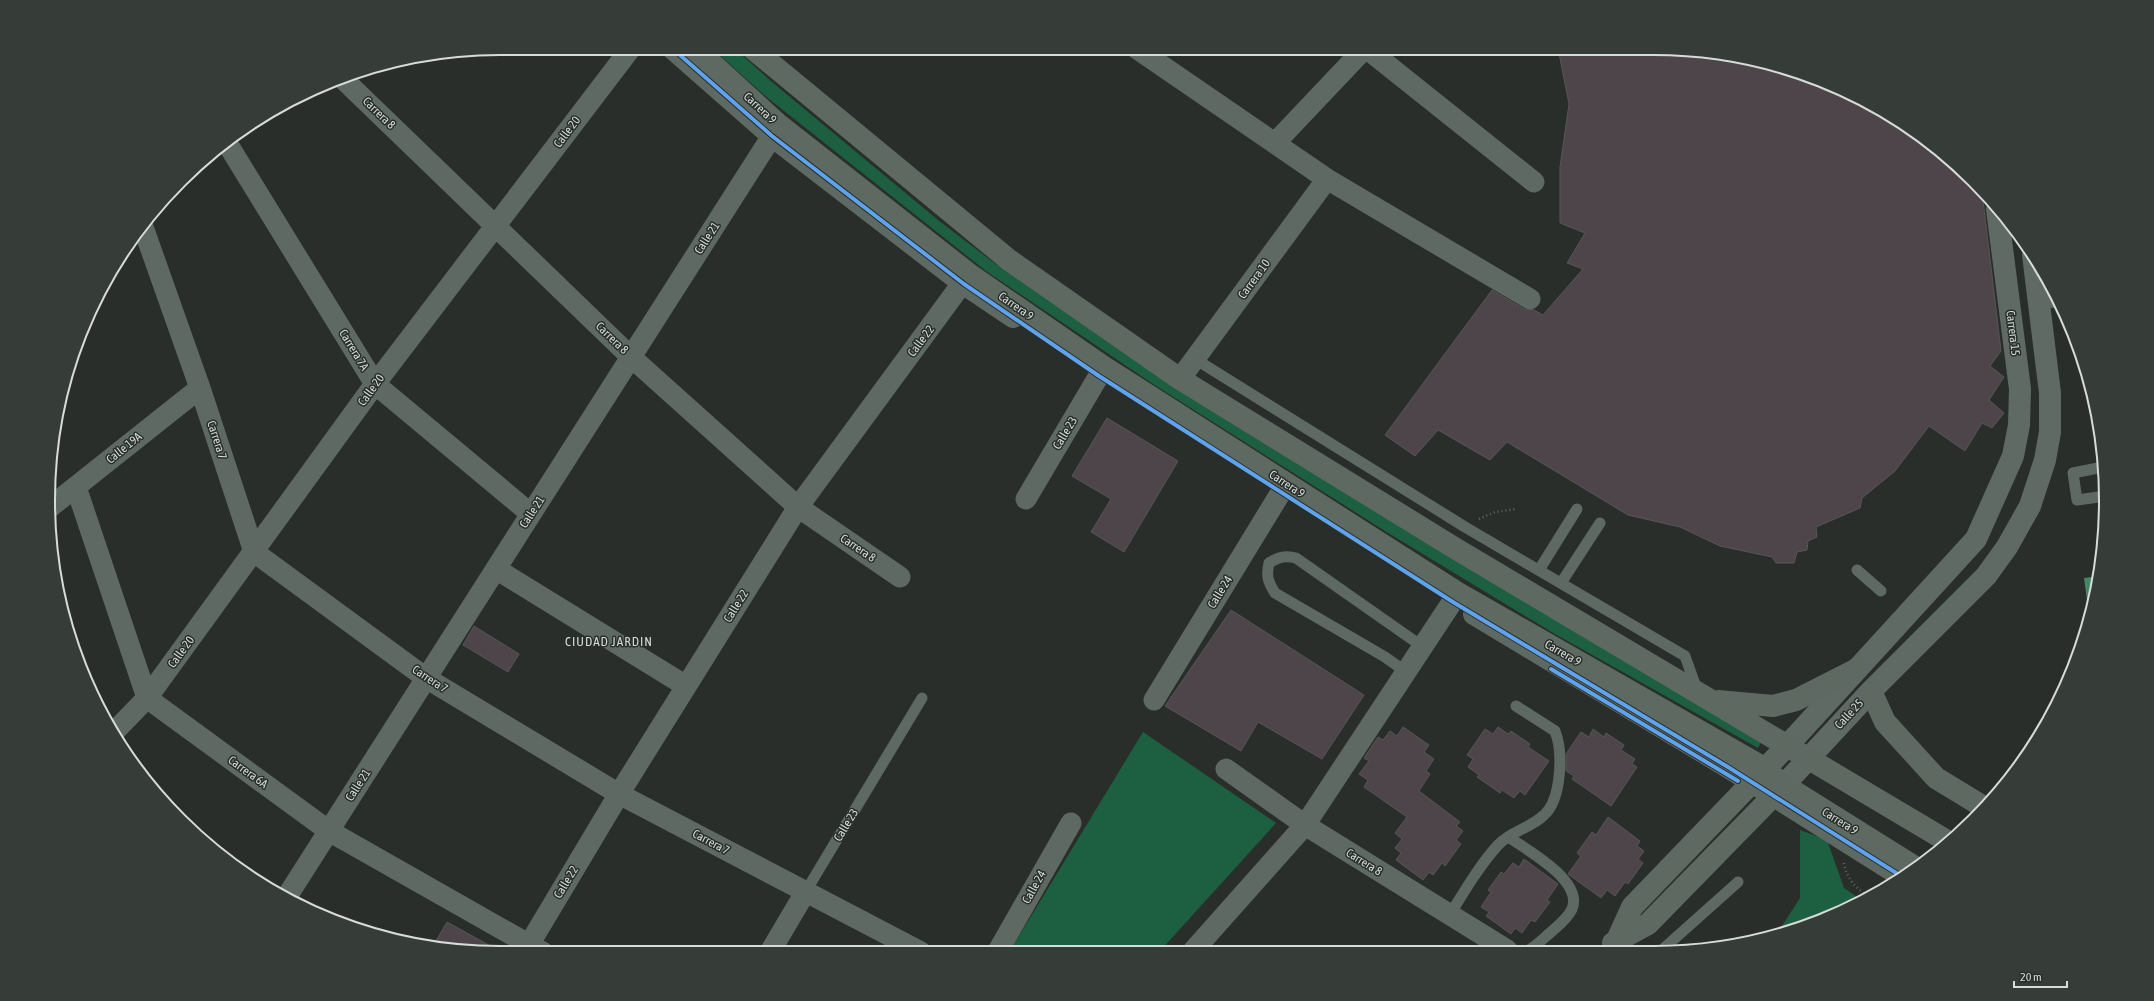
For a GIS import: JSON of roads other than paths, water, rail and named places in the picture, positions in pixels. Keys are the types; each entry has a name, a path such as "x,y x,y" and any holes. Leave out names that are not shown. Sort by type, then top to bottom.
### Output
{"main road":[{"name":"Carrera 9","path":"702,55 776,131 966,279 1102,372 1456,597 1698,731 1744,777 1779,790 1910,864"},
{"path":"760,55 1009,260 1180,379 1453,547 1706,696 1808,759 1943,839"},
{"name":"Carrera 15","path":"1998,219 2020,389 2020,425 2013,456"},
{"path":"2044,286 2049,302"},
{"name":"Calle 25","path":"1612,945 1648,924 1779,790 1871,691 1986,576 2007,547 2030,506 2045,460 2050,432 2049,302"},
{"name":"Calle 25","path":"1612,945 1632,907 1744,777 1787,746 1976,539 2013,456"},
{"path":"1706,696 1773,706 1796,700 1857,669"},
{"path":"1871,691 1885,722 1936,778 1979,804"},
{"path":"1698,731 1744,777"}],"street":[{"name":"Calle 20","path":"118,728 147,698 375,384 626,55"},
{"path":"681,55 776,131"},
{"path":"1146,55 1327,178 1530,300"},
{"path":"1275,143 1358,55"},
{"path":"1374,55 1534,182"},
{"name":"Carrera 8","path":"347,83 631,357 798,507 900,577"},
{"name":"Calle 21","path":"289,892 776,131"},
{"name":"Carrera 7A","path":"230,146 375,384 531,514"},
{"name":"Carrera 10","path":"1180,379 1327,178"},
{"name":"Carrera 7","path":"145,232 200,388 254,552 426,678 618,794 910,946"},
{"name":"Calle 22","path":"534,946 618,794 798,507 966,279"},
{"name":"Calle 23","path":"1026,499 1102,372"},
{"name":"Calle 19A","path":"55,503 200,388"},
{"path":"76,487 147,698"},
{"name":"Calle 24","path":"1154,700 1284,488"},
{"path":"496,569 686,686"},
{"path":"1197,946 1305,825 1456,597 1744,777"},
{"name":"Carrera 6A","path":"147,698 328,831 525,946"},
{"name":"Carrera 8","path":"1226,769 1305,825 1449,916 1500,946"},
{"path":"1779,790 1840,836 1897,873"},
{"name":"Calle 24","path":"1001,946 1070,823"},
{"name":"Calle 23","path":"774,946 806,891"}],"lane":[{"path":"1195,359 1465,527 1685,656 1706,696"},
{"path":"2098,468 2073,473 2077,500 2099,497"},
{"path":"1539,570 1577,509"},
{"path":"1561,583 1600,523"},
{"path":"1406,672 1385,657 1275,593 1269,584 1266,574 1269,563 1278,558 1287,556 1296,558 1423,647"},
{"path":"1857,570 1881,591"},
{"name":"Calle 23","path":"806,891 922,698"},
{"path":"1449,916 1489,857 1508,837 1545,815 1553,801 1558,786 1561,754 1555,730 1516,706"},
{"path":"1508,837 1557,870 1567,883 1572,895 1572,908 1561,923 1534,946"},
{"path":"1667,946 1738,882"}],"district":[{"name":"CIUDAD JARDIN","path":"609,641"}]}
